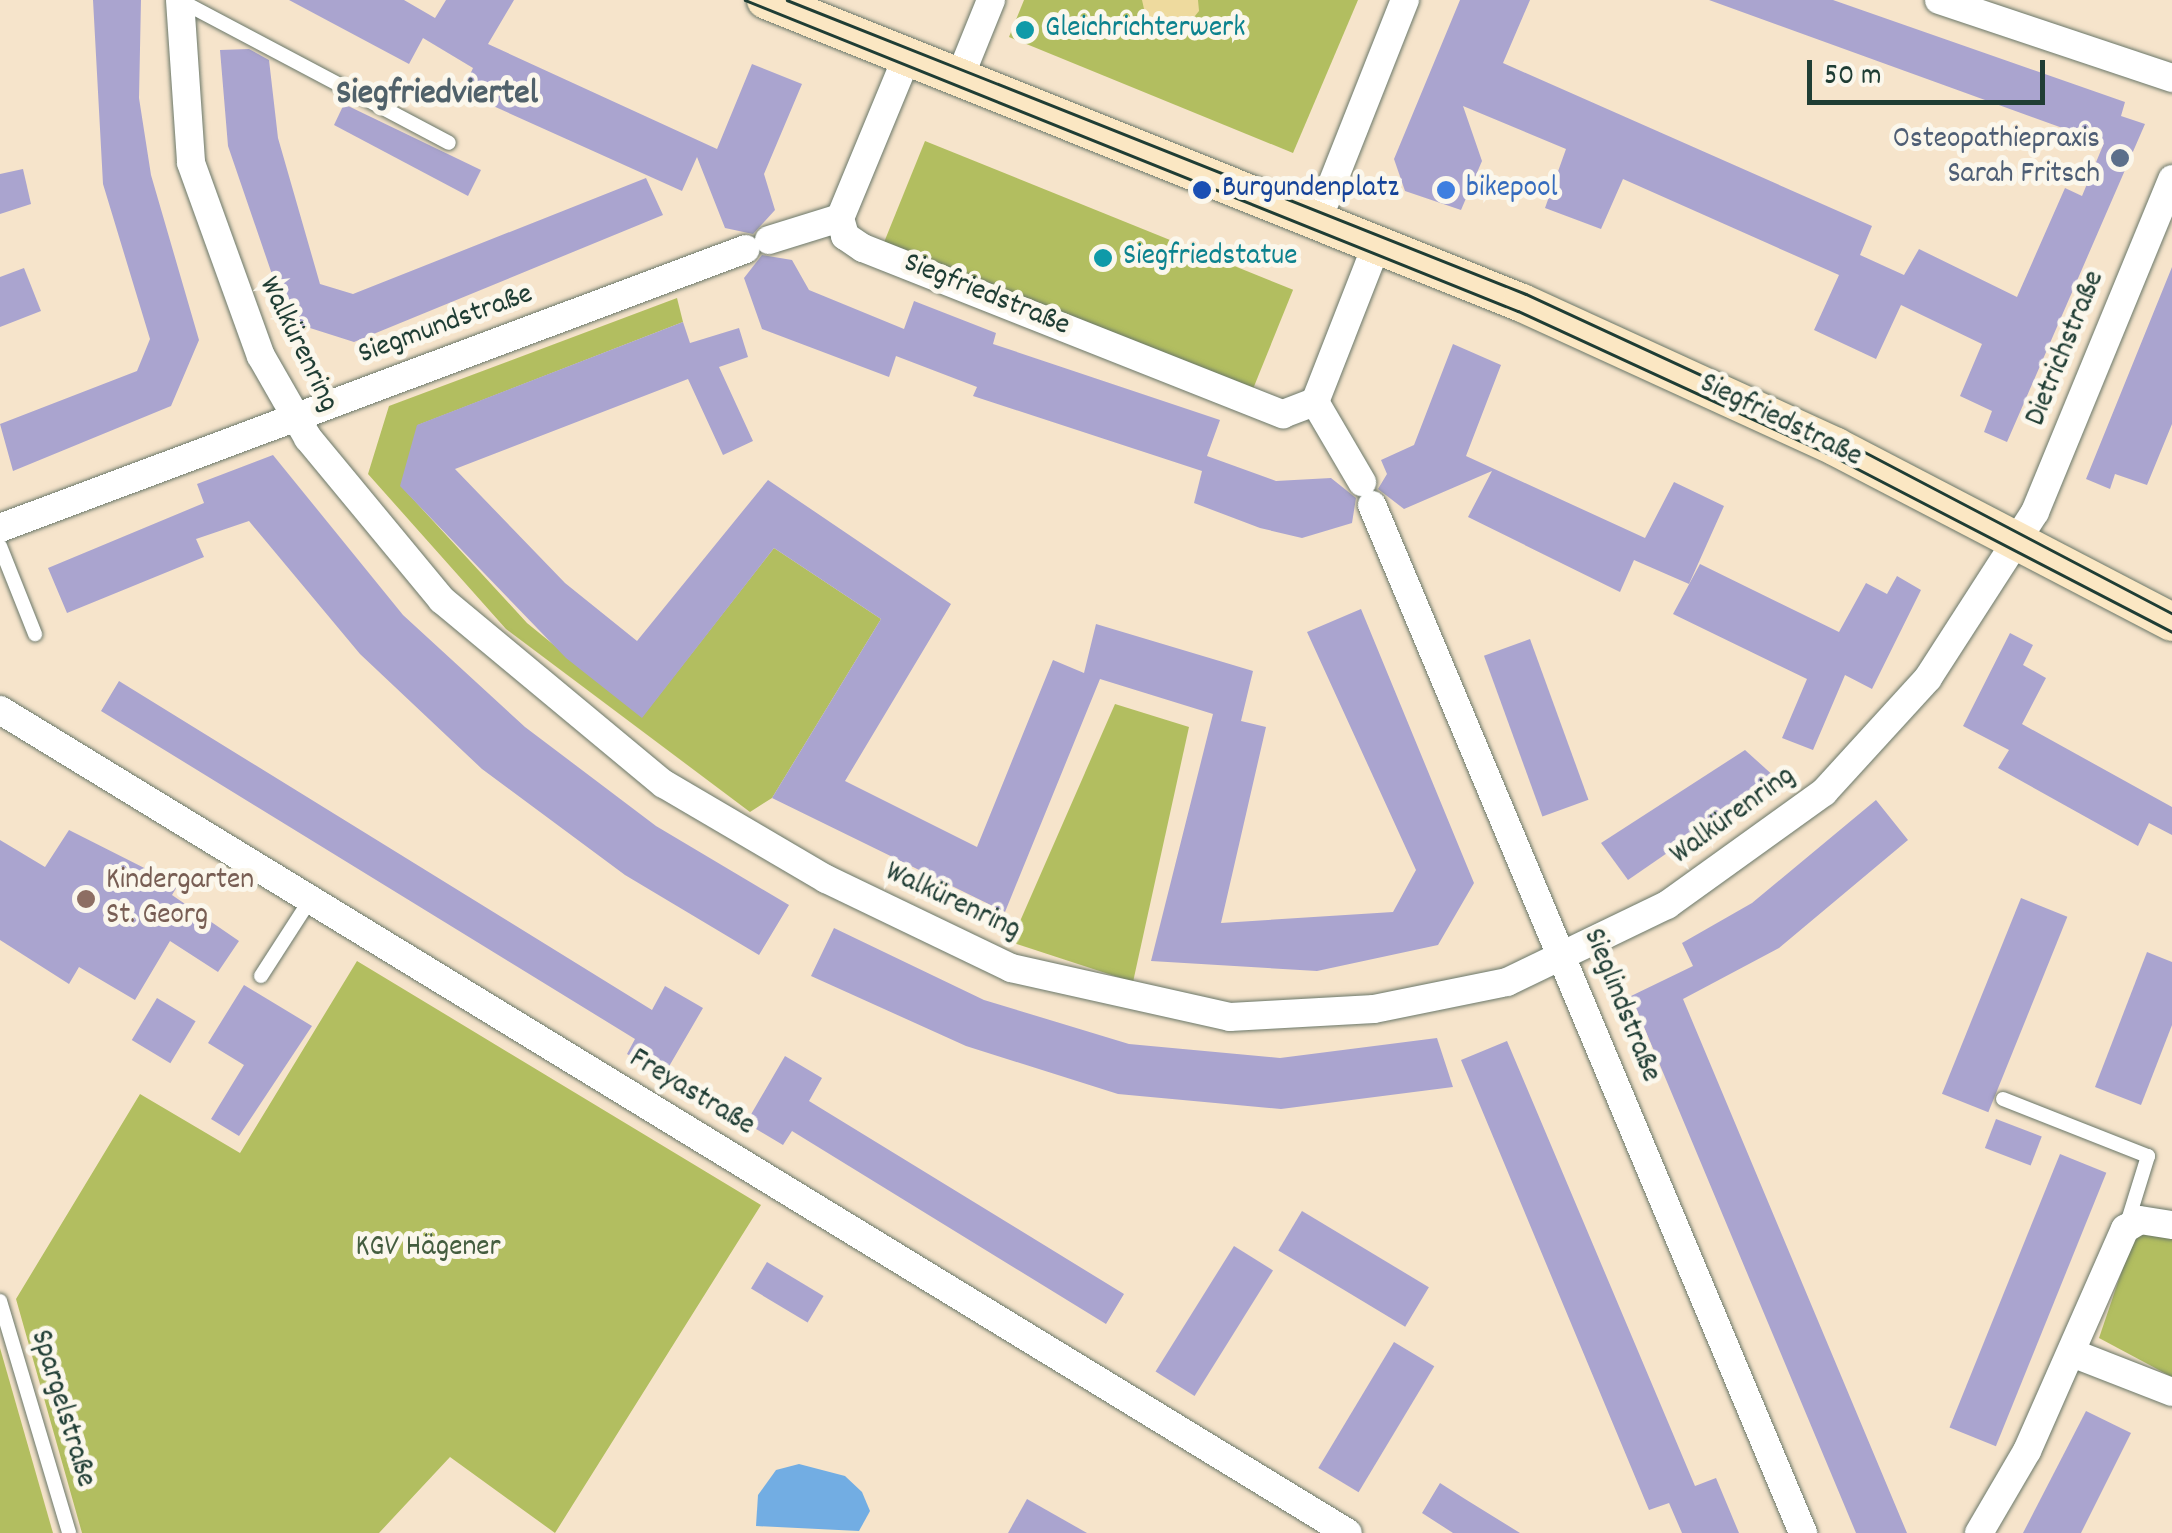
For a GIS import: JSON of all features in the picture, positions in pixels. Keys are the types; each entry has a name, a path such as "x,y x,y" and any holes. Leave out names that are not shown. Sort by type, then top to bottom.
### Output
{"street":[{"name":"Walkürenring","path":"180,0 191,163 234,294 293,418 442,600 582,724 740,831 1010,968 1230,1017 1374,1010 1507,982 1566,960 1728,867 1824,792 1928,678 2018,542"},
{"name":"Siegfriedstraße","path":"766,0 1376,246 1684,376 2172,622"},
{"path":"959,79 991,0"},
{"path":"1317,222 1404,0"},
{"path":"1939,0 2172,78"},
{"path":"840,218 906,59"},
{"name":"Dietrichstraße","path":"2018,542 2172,179"},
{"name":"Siegfriedstraße","path":"840,218 863,248 1283,414 1316,402"},
{"name":"Siegmundstraße","path":"0,528 758,244 840,218"},
{"path":"1316,402 1376,246"},
{"name":"Sieglindstraße","path":"1316,402 1367,493 1566,960 1802,1533"},
{"name":"Freyastraße","path":"0,710 1348,1533"},
{"path":"1979,1533 2072,1353 2125,1229 2140,1220 2172,1225"},
{"path":"2072,1353 2172,1392"}],"lane":[{"path":"180,0 449,142"},
{"path":"0,546 35,634"},
{"path":"261,976 310,900"},
{"path":"2003,1098 2148,1156 2125,1229"},
{"name":"Spargelstraße","path":"0,1301 69,1533"}],"green space":[{"path":"1024,0 1358,0 1293,153 1009,37"},
{"path":"925,141 1293,290 1251,394 883,245"},
{"path":"677,298 683,322 418,425 401,486 527,623 642,717 774,548 881,619 772,798 750,812 506,629 368,474 389,406"},
{"path":"1115,704 1189,727 1133,982 1011,942"},
{"name":"KGV Hägener","path":"357,961 761,1205 555,1533 450,1457 379,1533 82,1533 16,1299 140,1094 240,1153"},
{"path":"2153,1230 2172,1238 2172,1377 2099,1338 2133,1238"},
{"path":"0,1348 53,1533 0,1533"}],"sand":[{"path":"1142,0 1198,0 1199,11 1181,33 1162,33 1147,22"}],"water":[{"path":"799,1464 845,1476 862,1492 870,1511 859,1531 756,1526 758,1495 776,1470"}],"building":[{"path":"93,0 141,0 139,98 151,175 199,340 171,406 13,471 0,424 137,371 150,339 103,184"},
{"path":"289,0 404,0 435,18 446,0 514,0 488,44 717,149 752,64 802,84 764,174 775,210 753,234 725,228 697,157 682,191 462,92 473,68 423,38 409,64"},
{"path":"1460,0 1530,0 1503,63 1872,226 1860,255 1904,275 1919,249 2017,297 2065,188 2082,196 2104,143 1709,0 1833,0 2125,102 2121,116 2145,124 2007,442 1984,432 1992,411 1960,396 1982,344 1901,305 1876,359 1814,330 1839,275 1623,179 1601,229 1545,208 1566,149 1463,106 1482,161 1461,210 1405,191 1394,159"},
{"path":"249,49 269,60 278,138 320,284 353,294 646,178 663,215 354,342 288,321 228,146 220,50"},
{"path":"344,104 481,170 468,196 334,125"},
{"path":"23,169 31,204 0,214 0,174"},
{"path":"762,255 792,260 809,290 904,329 914,301 996,333 993,344 1220,420 1207,456 1276,481 1331,478 1356,498 1352,523 1302,538 1260,528 1194,503 1202,471 973,396 977,387 896,356 889,377 762,329 744,278"},
{"path":"2172,267 2172,424 2147,485 2115,474 2110,489 2086,479"},
{"path":"24,268 41,311 0,327 0,277"},
{"path":"683,322 690,343 739,328 748,357 719,367 753,441 723,455 688,379 455,469 565,583 637,641 768,480 951,604 845,781 977,847 1053,660 1084,673 1096,624 1253,671 1241,721 1266,727 1221,923 1393,912 1416,870 1307,632 1361,609 1474,883 1438,945 1317,971 1151,961 1213,714 1100,679 1005,912 772,798 881,619 774,548 642,718 566,658 400,486 417,425"},
{"path":"1453,344 1501,365 1466,456 1645,538 1674,482 1724,506 1689,584 1634,560 1620,592 1468,517 1492,471 1404,509 1378,489 1387,474 1381,460 1414,445"},
{"path":"273,455 403,615 525,727 656,826 789,905 759,955 625,875 482,769 360,654 249,521 196,539 204,557 67,613 48,568 204,503 197,484"},
{"path":"1700,564 1839,632 1866,583 1887,594 1897,576 1921,590 1872,689 1845,675 1813,750 1782,738 1807,679 1673,614"},
{"path":"2010,633 2033,645 2023,665 2046,678 2022,724 2172,807 2172,835 2149,823 2138,846 1998,768 2009,750 1963,726"},
{"path":"1530,639 1588,800 1542,816 1484,656"},
{"path":"119,681 652,1010 665,986 703,1008 664,1075 627,1054 635,1039 101,711"},
{"path":"1745,750 1776,778 1628,880 1601,843"},
{"path":"1876,800 1908,840 1779,948 1683,999 1907,1533 1856,1533 1631,996 1693,966 1682,943 1752,903"},
{"path":"69,830 178,885 172,895 239,941 218,972 170,941 135,1000 79,967 69,984 0,940 0,840 45,867"},
{"path":"2021,898 2067,917 1988,1112 1942,1094"},
{"path":"834,928 984,1000 1129,1044 1280,1058 1437,1038 1453,1087 1281,1109 1118,1094 966,1046 811,976"},
{"path":"2147,952 2172,962 2172,1025 2141,1105 2095,1087"},
{"path":"244,985 312,1026 239,1136 211,1119 244,1065 208,1043"},
{"path":"157,998 196,1021 170,1063 132,1040"},
{"path":"1507,1041 1695,1486 1716,1478 1739,1533 1682,1533 1669,1503 1649,1510 1461,1060"},
{"path":"785,1056 822,1078 809,1101 1124,1294 1106,1324 792,1131 783,1145 746,1123"},
{"path":"1996,1119 2042,1137 2031,1166 1985,1148"},
{"path":"2060,1154 2106,1173 1996,1446 1949,1428"},
{"path":"1302,1211 1429,1287 1405,1327 1278,1250"},
{"path":"1234,1246 1273,1270 1195,1396 1156,1372"},
{"path":"767,1262 824,1296 808,1323 751,1289"},
{"path":"1394,1342 1434,1366 1359,1492 1318,1468"},
{"path":"2086,1411 2131,1433 2081,1533 2023,1533"},
{"path":"1440,1483 1520,1533 1453,1533 1422,1513"},
{"path":"1027,1499 1087,1533 1008,1533"}],"tram line":[{"path":"745,0 1518,311 1831,455 2172,632"},
{"path":"787,0 1526,294 1840,439 2172,613"}],"place":[{"name":"Gleichrichterwerk","path":"1025,30"},
{"name":"Osteopathiepraxis Sarah Fritsch","path":"2120,158"},
{"name":"Burgundenplatz","path":"1202,190"},
{"name":"bikepool","path":"1446,190"},
{"name":"Siegfriedstatue","path":"1103,258"},
{"name":"Kindergarten St. Georg","path":"86,899"}],"district":[{"name":"Siegfriedviertel","path":"437,95"}]}
